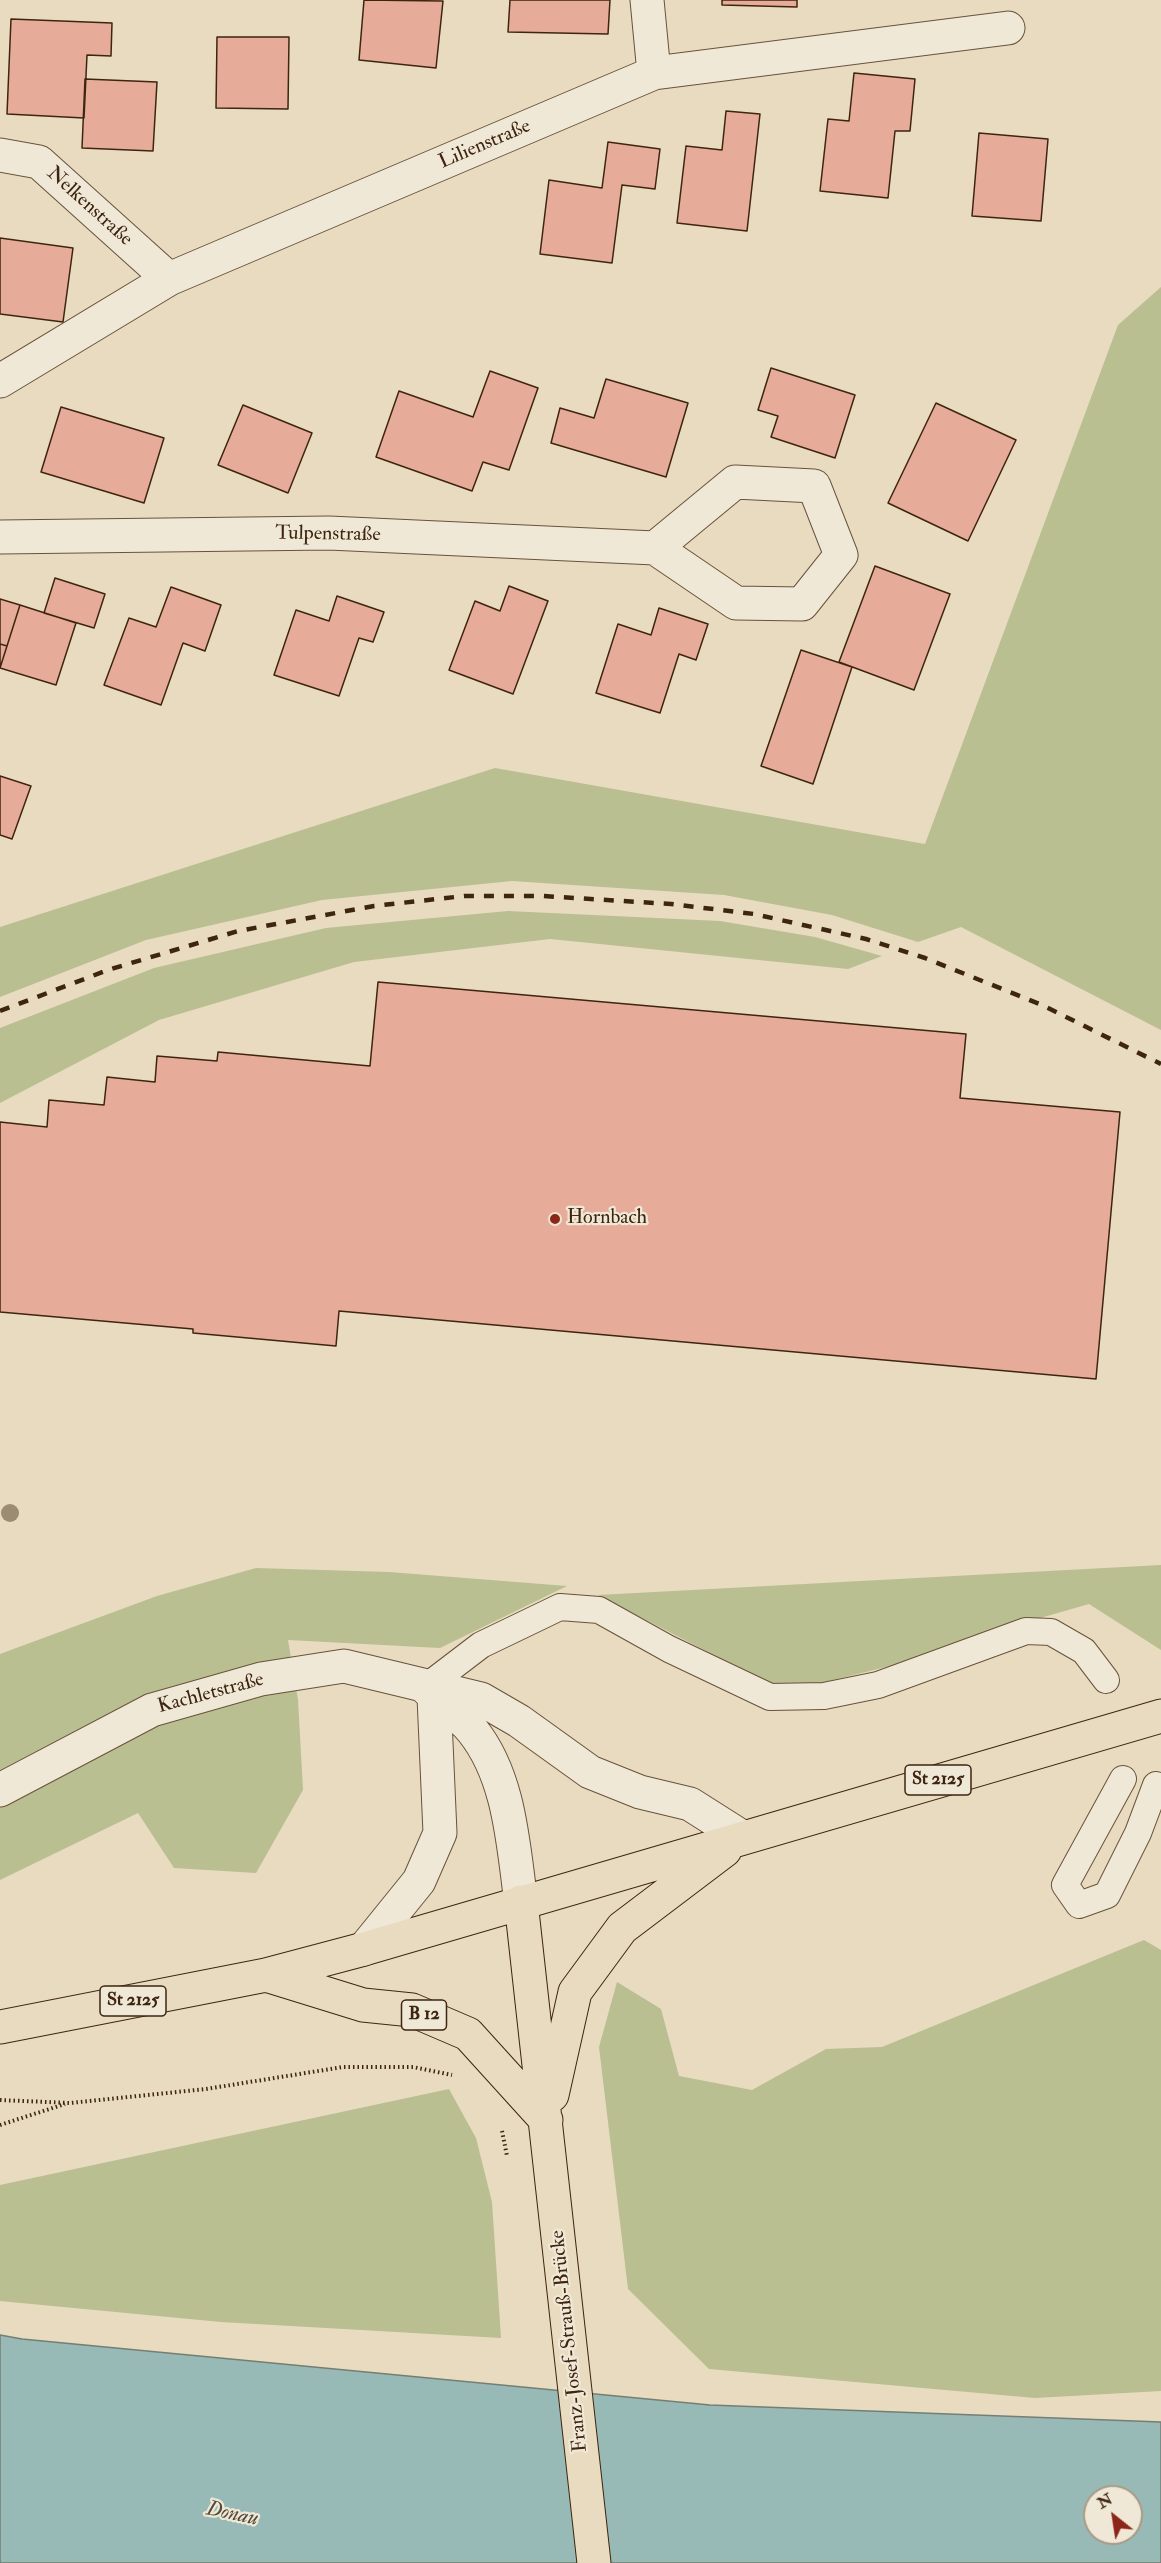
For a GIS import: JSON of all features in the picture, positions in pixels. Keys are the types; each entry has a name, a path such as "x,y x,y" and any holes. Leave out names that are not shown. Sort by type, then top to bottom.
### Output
{"main road":[{"name":"St 2125","path":"0,2027 266,1975 364,1950 742,1837 1161,1716"},
{"path":"546,2120 575,1992 622,1928 742,1837"},
{"name":"Franz-Josef-Strauß-Brücke","path":"521,1902 594,2563"},
{"name":"B 12","path":"266,1975 363,2005 412,2010 468,2034 546,2120"}],"street":[{"path":"648,0 654,73"},
{"name":"Lilienstraße","path":"0,381 170,279 654,73 1008,28"},
{"name":"Nelkenstraße","path":"0,155 39,162 170,279"},
{"path":"735,482 814,486 841,555 802,604 736,603 656,548 735,482"},
{"name":"Tulpenstraße","path":"0,537 329,533 656,548"},
{"name":"Kachletstraße","path":"0,1790 152,1710 261,1679 344,1666 430,1692 471,1728 490,1757 510,1819 521,1902"},
{"path":"364,1950 419,1881 440,1833 430,1692 481,1700 519,1721 590,1772 640,1792 690,1804 742,1837"}],"lane":[{"path":"430,1692 482,1645 560,1607 599,1610 669,1649 770,1697 824,1696 878,1685 1026,1631 1051,1632 1084,1651 1107,1680"},
{"path":"1123,1779 1065,1885 1078,1905 1107,1895 1137,1833 1156,1785"}],"path":[{"path":"0,2100 70,2103 206,2090 343,2067 412,2067 461,2077"},
{"path":"0,2125 70,2103"}],"green space":[{"path":"1161,287 1161,1030 961,927 918,942 832,915 724,895 512,881 322,900 146,940 0,997 0,927 495,768 925,844 1118,325"},
{"path":"508,911 720,921 815,937 882,956 848,969 550,939 354,962 159,1020 0,1103 0,1028 154,968 326,928"},
{"path":"1161,1565 1161,1650 1089,1604 1009,1627 914,1660 785,1692 598,1595"},
{"path":"256,1568 389,1572 567,1586 440,1648 288,1640 298,1700 303,1790 256,1873 174,1868 138,1813 0,1880 0,1654 157,1596"},
{"path":"1144,1940 1161,1950 1161,2391 1035,2398 709,2369 628,2289 599,2047 617,1982 661,2009 679,2076 752,2090 826,2049 882,2047"},
{"path":"449,2089 476,2138 492,2202 501,2338 221,2322 0,2301 0,2185"}],"water":[{"name":"Donau","path":"0,2335 22,2339 710,2405 1161,2422 1161,2563 0,2563"}],"building":[{"path":"364,0 443,1 436,68 359,60"},
{"path":"510,0 610,0 608,34 508,32"},
{"path":"722,0 797,0 797,7 722,5"},
{"path":"11,19 112,23 111,56 87,55 84,118 7,114"},
{"path":"217,37 289,37 288,109 216,108"},
{"path":"854,73 915,79 910,131 895,131 888,198 820,191 828,119 849,121"},
{"path":"85,79 157,82 153,151 82,148"},
{"path":"726,111 760,114 747,231 677,223 686,146 722,150"},
{"path":"979,133 1048,139 1041,221 972,216"},
{"path":"608,142 660,149 655,189 622,185 612,263 540,254 549,180 602,188"},
{"path":"0,238 73,248 63,322 0,314"},
{"path":"771,368 855,395 835,458 771,437 778,416 758,410"},
{"path":"490,371 538,388 509,470 483,462 472,491 376,457 399,391 473,417"},
{"path":"606,379 688,403 666,477 551,443 560,408 594,418"},
{"path":"936,403 1016,440 968,541 888,503"},
{"path":"243,405 312,433 288,493 218,465"},
{"path":"61,407 164,438 144,503 41,472"},
{"path":"875,566 950,594 914,690 839,662"},
{"path":"55,578 105,594 94,628 44,613"},
{"path":"509,586 548,601 513,694 449,670 475,601 500,611"},
{"path":"171,587 221,605 205,651 183,643 161,705 104,685 129,618 156,627"},
{"path":"337,596 384,612 373,642 359,638 339,696 274,675 296,610 329,621"},
{"path":"0,599 20,605 7,646 0,644"},
{"path":"20,605 76,623 56,685 0,668"},
{"path":"659,608 708,624 696,660 679,654 660,713 596,693 618,624 651,635"},
{"path":"0,644 7,646 0,668"},
{"path":"801,650 852,667 813,784 761,766"},
{"path":"0,776 31,786 12,839 0,835"},
{"name":"Hornbach","path":"378,982 966,1034 960,1098 1120,1112 1096,1379 339,1311 336,1346 193,1333 193,1329 0,1312 0,1122 47,1127 49,1100 104,1105 107,1077 155,1082 157,1056 217,1061 218,1052 370,1066"}],"railway":[{"path":"0,1011 108,970 238,931 374,906 464,896 543,896 671,904 754,914 866,939 925,958 1042,1005 1161,1064"}],"place":[{"name":"Hornbach","path":"555,1219"}]}
